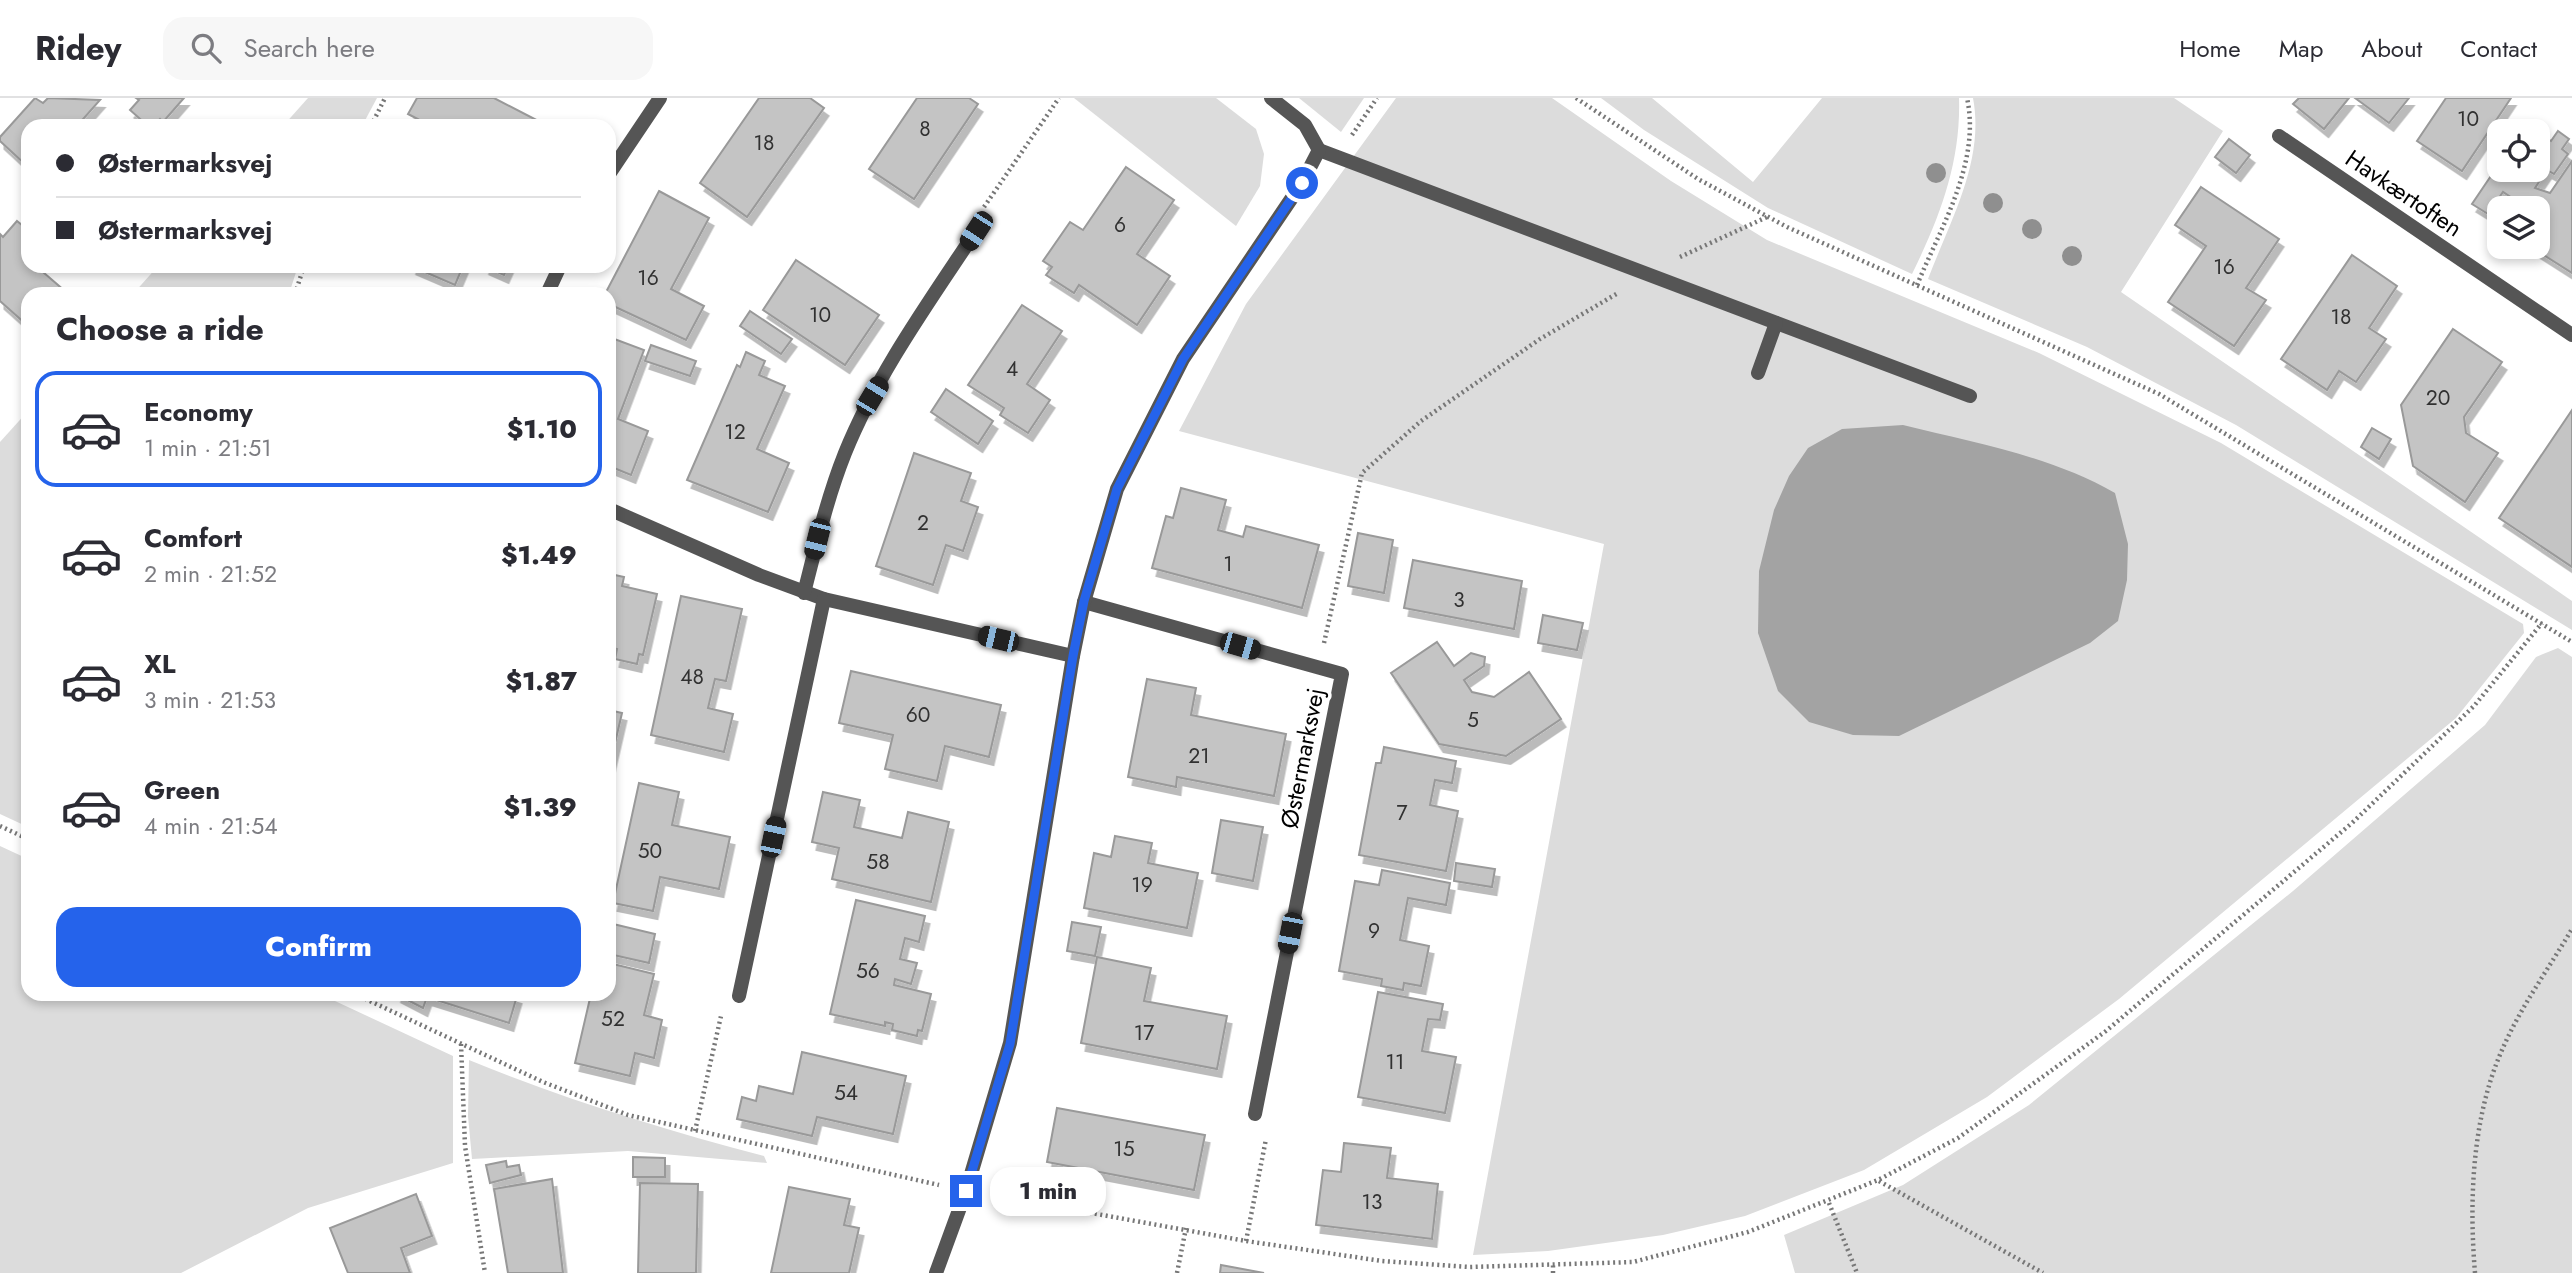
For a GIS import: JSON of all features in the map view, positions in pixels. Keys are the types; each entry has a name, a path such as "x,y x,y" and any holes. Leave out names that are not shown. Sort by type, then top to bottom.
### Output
{"street":[{"path":"616,164 660,98"},
{"path":"1270,98 1305,125 1319,150 1969,396"},
{"name":"Havkærtoften","path":"2279,136 2572,335"},
{"path":"936,1273 966,1191 1010,1044 1073,656 1084,601 1117,489 1183,359 1302,183 1319,150"},
{"path":"804,593 828,501 866,408 912,328 976,231"},
{"path":"1759,373 1776,323"},
{"path":"616,512 804,593 1073,656"},
{"path":"739,996 824,599"},
{"name":"Østermarksvej","path":"1084,601 1342,674 1255,1114"}],"path":[{"path":"374,119 385,98"},
{"path":"976,231 973,222 1059,98"},
{"path":"1576,98 1698,179 1767,216 2159,394 2572,642"},
{"path":"1917,285 1967,162 1970,113 1967,98"},
{"path":"1318,668 1362,473 1421,421 1529,346 1681,256 1767,216"},
{"path":"370,1001 543,1082 628,1115 966,1191 1186,1228 1246,1241 1382,1261 1470,1267 1633,1262 1748,1232 1829,1203 1958,1138 2106,1031 2352,823 2474,706 2542,623"},
{"path":"0,826 21,836"},
{"path":"2476,1273 2473,1242 2475,1154 2501,1050 2572,929"},
{"path":"695,1131 726,992 739,996"},
{"path":"461,1044 465,1146 485,1273"},
{"path":"1246,1241 1269,1119 1255,1114"},
{"path":"1878,1180 2043,1273"},
{"path":"1829,1203 1857,1273"},
{"path":"1177,1273 1186,1228"},
{"path":"1553,1265 1553,1273"}],"shaded area":[{"path":"308,98 377,98 366,119 289,119"},
{"path":"1074,98 1216,98 1256,129 1264,154 1260,186 1236,226"},
{"path":"1299,98 1364,98 1341,132"},
{"path":"1396,98 1552,98 1671,181 1767,240 2039,353 2221,443 2523,624 2524,633 2456,718 2119,999 1987,1097 1864,1170 1745,1216 1663,1235 1548,1251 1473,1255 1604,544 1179,431 1246,304"},
{"path":"1601,98 1652,98 1753,182 1822,98 1959,98 1959,122 1947,189 1912,274 1768,208 1644,130"},
{"path":"1973,98 2174,98 2223,131 2121,292 2572,601 2572,630 2236,425 2087,347 1928,279 1970,168 1974,145"},
{"path":"152,273 296,273 291,287 139,287"},
{"path":"21,419 21,824 0,814 0,442"},
{"path":"1903,425 2039,460 2065,469 2115,493 2128,544 2127,580 2118,621 2090,643 1899,736 1853,735 1809,722 1778,691 1758,633 1759,571 1774,510 1789,476 1808,448 1842,429"},
{"path":"2558,648 2572,657 2572,1273 1795,1273 1784,1235 1903,1185 2029,1105 2293,891 2485,725 2536,657"},
{"path":"0,846 21,856 21,1001 335,1001 453,1056 453,1163 308,1208 181,1273 0,1273"},
{"path":"469,1060 615,1113 764,1156 767,1163 628,1151 472,1159 468,1116"}],"building":[{"path":"35,98 43,103 48,98 100,100 83,119 21,119 21,160 0,141 0,137"},
{"path":"136,98 184,98 166,119 140,119 130,110 139,100"},
{"path":"417,98 494,98 534,119 418,119 408,114"},
{"path":"759,98 810,98 824,108 747,217 700,183"},
{"path":"917,98 969,98 978,104 914,199 869,169"},
{"path":"2299,98 2349,98 2324,129 2293,104"},
{"path":"2355,98 2409,98 2389,123"},
{"path":"2446,98 2511,98 2497,119 2487,119 2487,134 2462,171 2417,141"},
{"path":"2558,131 2569,139 2562,149 2568,154 2554,174 2550,172 2551,141"},
{"path":"2229,139 2250,155 2236,173 2215,157"},
{"path":"2572,161 2572,273 2550,259 2550,196 2509,196 2503,192 2500,196 2487,196 2487,213 2472,204 2487,182 2539,182 2535,188 2550,193"},
{"path":"1126,167 1174,200 1137,254 1170,276 1137,325 1079,285 1074,293 1046,275 1052,267 1043,261 1070,222 1083,230"},
{"path":"2201,187 2279,239 2246,288 2266,300 2234,346 2168,302 2206,246 2175,225"},
{"path":"659,191 709,218 671,289 704,306 686,340 616,307 616,287 609,287"},
{"path":"17,221 21,224 21,273 44,273 60,287 21,287 21,320 0,301 0,234 3,237"},
{"path":"2352,255 2397,286 2369,328 2386,339 2356,382 2339,371 2327,390 2281,359"},
{"path":"796,260 879,315 845,365 763,310"},
{"path":"427,273 460,273 455,285"},
{"path":"1022,305 1062,331 1027,384 1050,400 1028,433 1000,415 1004,408 968,385"},
{"path":"750,311 792,339 781,354 740,326"},
{"path":"2453,329 2502,362 2464,417 2466,433 2498,453 2465,502 2413,466 2401,405"},
{"path":"616,340 644,350 618,419 648,431 631,475 616,469"},
{"path":"651,345 696,361 690,376 645,361"},
{"path":"746,352 765,361 759,375 785,386 757,449 789,463 768,512 687,480 737,365 740,367"},
{"path":"946,389 993,421 978,444 931,412"},
{"path":"2572,410 2572,567 2499,518"},
{"path":"2372,428 2391,439 2379,459 2361,447"},
{"path":"914,453 971,473 961,501 978,507 963,551 946,545 933,585 876,566"},
{"path":"1181,488 1226,500 1218,530 1243,537 1246,526 1319,545 1302,608 1152,568 1166,516 1173,518"},
{"path":"1358,533 1393,540 1384,593 1348,586"},
{"path":"1413,560 1522,581 1514,629 1404,608"},
{"path":"616,575 624,577 622,586 657,594 643,655 639,654 637,664 616,659"},
{"path":"681,596 742,609 726,681 715,679 708,708 733,714 724,752 651,735"},
{"path":"1543,615 1583,623 1577,650 1538,643"},
{"path":"1437,642 1454,666 1471,653 1485,657 1484,666 1464,680 1472,692 1494,697 1529,672 1561,719 1506,756 1439,744 1391,673"},
{"path":"851,671 1001,705 989,757 945,746 937,781 885,769 893,735 839,723"},
{"path":"1147,679 1196,688 1191,715 1286,734 1274,796 1177,777 1176,787 1128,777"},
{"path":"616,712 622,713 616,739"},
{"path":"1384,747 1456,761 1452,783 1435,780 1430,805 1458,811 1446,871 1359,855 1376,763 1381,763"},
{"path":"639,783 679,792 672,825 730,837 719,889 660,877 653,911 616,904 616,889"},
{"path":"823,792 860,800 854,827 902,838 908,812 949,822 931,902 832,879 839,848 812,842"},
{"path":"1221,820 1263,827 1253,881 1212,873"},
{"path":"1115,836 1152,843 1148,863 1198,873 1187,928 1084,908 1094,853 1111,857"},
{"path":"1456,863 1495,869 1492,887 1454,881"},
{"path":"1382,870 1450,883 1446,905 1408,898 1400,940 1429,946 1421,986 1404,983 1403,990 1381,986 1382,979 1339,971 1355,881 1379,885"},
{"path":"856,900 925,916 919,942 905,938 900,959 917,963 911,984 895,979 894,985 931,994 922,1031 918,1030 917,1036 892,1030 893,1024 885,1022 885,1026 830,1014"},
{"path":"1072,922 1101,927 1095,956 1067,951"},
{"path":"616,925 655,934 649,963 616,956"},
{"path":"1097,957 1151,968 1144,1001 1227,1016 1217,1069 1081,1043"},
{"path":"616,965 654,974 644,1015 662,1020 654,1058 635,1053 630,1076 575,1063 589,1001 616,1001"},
{"path":"1378,992 1443,1004 1440,1020 1428,1019 1422,1051 1456,1057 1445,1113 1358,1097"},
{"path":"410,1001 426,1001 423,1008"},
{"path":"440,1001 516,1001 509,1023"},
{"path":"802,1052 906,1076 893,1134 817,1117 812,1136 737,1119 742,1097 756,1101 759,1086 793,1094"},
{"path":"1057,1108 1205,1135 1194,1190 1047,1162"},
{"path":"1344,1143 1391,1148 1387,1178 1438,1184 1432,1239 1316,1225 1323,1170 1341,1172"},
{"path":"633,1157 665,1158 665,1177 633,1177"},
{"path":"506,1161 507,1167 519,1165 521,1175 490,1183 486,1165"},
{"path":"552,1179 563,1273 508,1273 494,1189"},
{"path":"640,1183 698,1184 696,1273 638,1273"},
{"path":"789,1187 850,1199 844,1225 859,1228 849,1273 771,1273"},
{"path":"416,1194 432,1236 401,1248 410,1273 348,1273 330,1228"},
{"path":"1221,1265 1264,1273 1220,1273"}],"route":[{"path":"966,1191 1010,1044 1073,656 1084,601 1117,489 1183,359 1302,183"}]}
